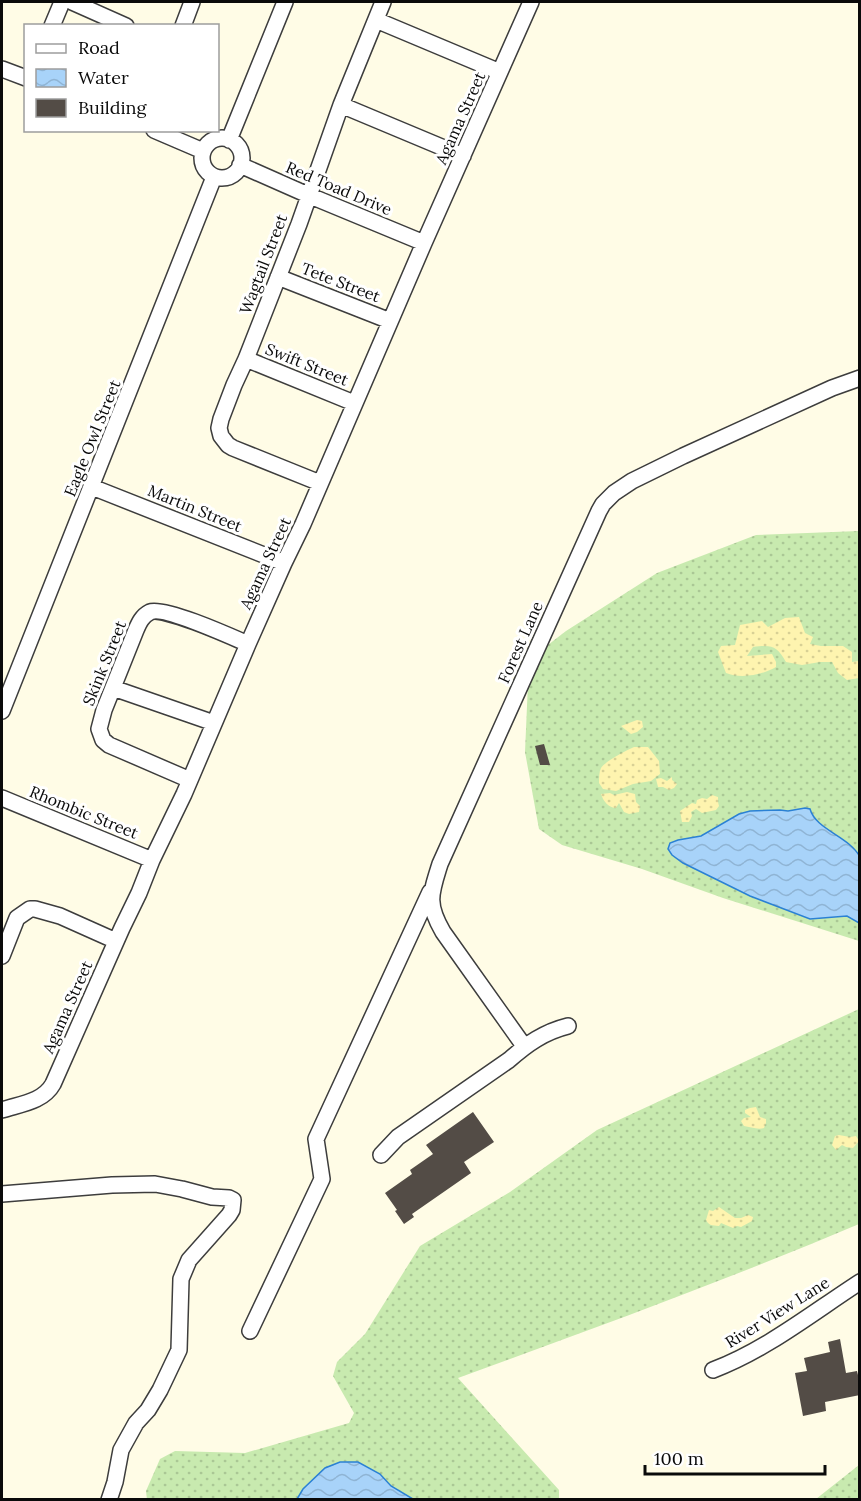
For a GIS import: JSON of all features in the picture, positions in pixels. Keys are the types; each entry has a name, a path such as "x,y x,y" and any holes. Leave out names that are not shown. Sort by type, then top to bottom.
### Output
{"street":[{"path":"53,24 62,2"},
{"path":"72,2 122,24"},
{"path":"184,24 192,2"},
{"path":"229,140 285,2"},
{"name":"Wagtail Street","path":"320,483 233,448 221,436 219,428 299,224 341,105 383,2"},
{"name":"Agama Street","path":"2,1110 40,1098 49,1091 190,780 531,2"},
{"path":"376,20 500,72"},
{"path":"2,69 24,77"},
{"path":"341,105 463,156"},
{"path":"159,132 203,151"},
{"path":"219,138 229,140 240,150 242,157 240,165 234,173 225,178 214,177 203,166 203,151 209,142 219,138"},
{"name":"Red Toad Drive","path":"240,165 424,243"},
{"name":"Eagle Owl Street","path":"2,711 214,177"},
{"name":"Tete Street","path":"278,277 390,321"},
{"name":"Swift Street","path":"246,360 354,403"},
{"name":"Forest Lane","path":"525,1046 439,925 431,905 432,893 440,864 603,504 614,493 646,474 831,388 860,378"},
{"name":"Martin Street","path":"92,486 284,563"},
{"name":"Skink Street","path":"190,780 116,748 103,740 99,729 138,626 142,618 150,612 157,611 172,614 248,644"},
{"path":"113,688 214,723"},
{"name":"Rhombic Street","path":"2,798 152,860"},
{"path":"250,1331 322,1179 316,1139 434,884"},
{"path":"2,956 17,918 30,909 60,916 116,941"},
{"path":"381,1155 398,1137 509,1060 525,1046 544,1034 567,1026"},
{"path":"2,1194 155,1184 233,1200 229,1215 189,1260 181,1279 179,1350 160,1390 120,1450 115,1482 109,1500"},
{"name":"River View Lane","path":"712,1370 767,1344 860,1282"}],"green space":[{"path":"859,531 859,941 562,845 539,829 525,752 528,683 544,648 566,631 657,573 756,535"},
{"path":"859,1009 859,1224 609,1323 458,1378 559,1490 559,1499 147,1500 146,1491 160,1459 175,1451 245,1453 349,1423 354,1413 333,1376 337,1362 365,1334 420,1246 510,1192 597,1130"},
{"path":"859,1465 859,1499 816,1499"}],"sand":[{"path":"799,617 805,633 813,637 810,644 843,646 852,652 852,662 859,661 859,678 847,680 838,673 832,662 802,665 786,662 776,649 765,646 753,647 747,656 772,654 776,667 751,675 738,676 726,673 718,652 721,646 735,645 740,625 762,621 768,627 785,618"},
{"path":"637,720 642,721 643,727 637,732 631,734 621,726"},
{"path":"634,747 648,747 659,761 660,774 651,781 633,784 616,791 603,789 599,783 599,773 603,765"},
{"path":"672,777 677,784 674,788 669,790 658,787 656,779 661,778 667,781"},
{"path":"627,792 635,794 636,802 640,806 639,812 629,814 624,812 619,803 616,808 611,807 601,794 614,795"},
{"path":"712,795 718,797 719,806 716,810 702,813 696,809 691,812 689,822 682,822 680,811 692,803 696,804 697,800 707,799"},
{"path":"756,1107 760,1117 766,1119 764,1128 744,1126 741,1121 751,1117 745,1113 745,1110"},
{"path":"835,1136 856,1136 859,1141 853,1148 842,1145 836,1150 832,1145"},
{"path":"719,1207 735,1218 748,1215 753,1217 752,1221 741,1227 733,1228 721,1223 719,1226 710,1224 706,1220 709,1210 713,1211"}],"water":[{"path":"810,809 819,822 848,844 860,857 859,923 847,916 810,919 750,896 683,863 668,849 670,843 701,836 739,814 750,811 788,811"},
{"path":"340,1462 358,1462 380,1474 391,1486 413,1499 297,1499 303,1489 325,1468"}],"building":[{"path":"544,744 550,765 540,765 535,746"},
{"path":"473,1112 494,1142 464,1162 471,1173 412,1214 414,1217 404,1224 385,1193 412,1174 410,1170 433,1154 426,1145"},
{"path":"840,1339 846,1373 857,1371 860,1395 825,1402 826,1411 803,1416 795,1373 807,1371 804,1358 830,1352 828,1342"}]}
